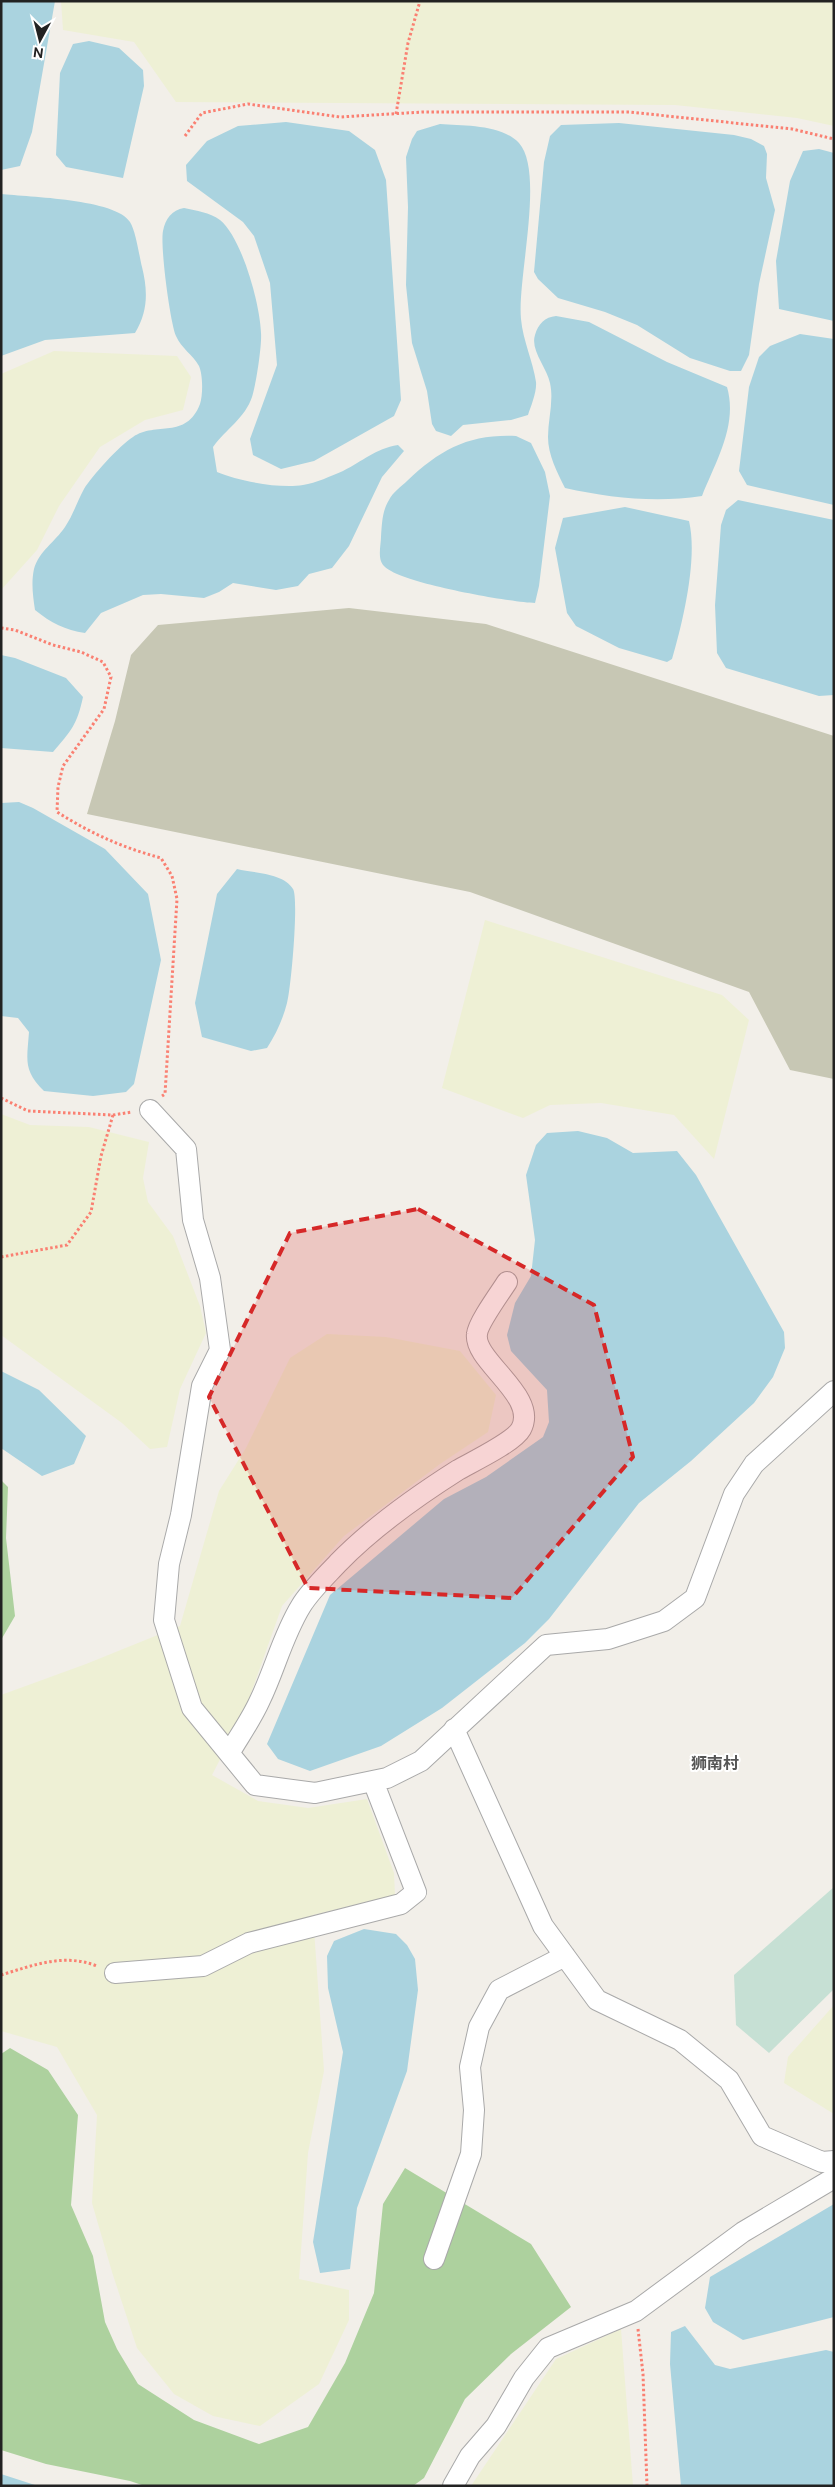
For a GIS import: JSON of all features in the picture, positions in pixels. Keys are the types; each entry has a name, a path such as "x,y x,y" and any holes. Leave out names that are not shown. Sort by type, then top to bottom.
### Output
{"street":[{"path":"150,1110 186,1149 193,1220 210,1278 220,1350 202,1386 181,1515 169,1564 164,1620 192,1708 230,1752 255,1785 315,1793 387,1778 421,1761 546,1645 608,1639 664,1621 695,1598 734,1494 754,1464 834,1391"},
{"path":"230,1752 261,1700 282,1645 302,1605 338,1563 369,1535 400,1512 457,1471 502,1445 521,1430 524,1416 518,1398 478,1345 477,1334 507,1282"},
{"path":"454,1729 543,1926 597,2000 680,2040 729,2080 762,2136 822,2162 834,2161"},
{"path":"114,1972 203,1966 249,1943 401,1904 416,1892 373,1781"},
{"path":"434,2259 471,2154 474,2110 470,2067 480,2027 499,1990 565,1956"},
{"path":"453,2486 470,2456 496,2426 524,2378 548,2348 636,2311 743,2232 834,2178"}],"path":[{"path":"396,114 408,42 420,1"},
{"path":"185,136 202,114 248,104 340,117 396,114 629,112 792,129 834,139"},
{"path":"1,628 15,630 53,645 80,652 103,662 111,677 104,709 63,766 58,787 57,812 90,833 129,850 161,858 172,876 177,899 165,1094 150,1110 113,1115 28,1111 1,1098"},
{"path":"1,1257 67,1245 91,1212 100,1156 113,1115"},
{"path":"1,1975 40,1963 64,1959 91,1964 114,1972"},
{"path":"636,2311 643,2374 647,2486"}],"highlighted area":[{"path":"418,1209 594,1305 633,1457 512,1598 308,1588 209,1397 290,1233"}],"shaded area":[{"path":"61,1 834,1 834,126 797,118 675,105 176,102 134,42 63,30"},
{"path":"54,351 177,356 191,377 183,410 145,420 100,447 59,506 37,550 1,590 1,374"},
{"path":"349,608 486,624 834,736 834,1079 790,1070 749,992 470,892 87,814 115,721 131,655 158,625"},
{"path":"485,920 722,995 749,1020 714,1159 674,1115 601,1103 550,1105 523,1118 442,1088"},
{"path":"1,1114 30,1125 89,1127 149,1142 143,1178 148,1202 173,1236 200,1306 206,1333 180,1389 167,1447 150,1449 122,1423 1,1335"},
{"path":"327,1334 386,1337 460,1351 496,1395 488,1432 440,1464 344,1536 282,1606 244,1713 212,1775 258,1801 308,1808 367,1799 394,1873 395,1895 313,1915 324,2071 308,2153 299,2279 349,2290 349,2320 319,2384 260,2426 213,2416 174,2394 137,2348 92,2203 97,2115 57,2047 1,2031 1,1695 86,1664 180,1626 219,1491 246,1448 290,1358"},
{"path":"834,1887 834,1989 769,2053 736,2025 734,1975"},
{"path":"834,2005 834,2114 784,2083 788,2057"},
{"path":"621,2329 633,2486 471,2486 556,2359"}],"green space":[{"path":"1,1480 8,1487 6,1538 15,1616 1,1640"},
{"path":"10,2048 48,2070 78,2115 71,2205 93,2256 105,2322 117,2349 138,2384 194,2420 259,2444 308,2427 345,2363 374,2293 383,2204 405,2168 531,2244 571,2307 511,2354 465,2399 424,2478 413,2486 145,2486 130,2481 46,2464 1,2450 1,2054"}],"water":[{"path":"1,1 55,1 32,132 20,166 1,170"},
{"path":"89,41 119,48 143,70 144,86 123,178 66,167 56,155 60,73 73,44"},
{"path":"286,122 349,131 375,150 386,180 401,400 394,416 314,461 281,469 253,455 250,439 277,365 270,283 254,236 243,222 187,181 186,165 207,141 238,126"},
{"path":"619,123 734,135 751,139 764,146 767,154 766,178 775,210 759,284 749,355 741,371 730,371 690,358 637,325 605,312 558,298 538,279 534,272 544,162 550,136 561,125"},
{"path":"440,124 482,127 502,132 511,137 519,143 526,157 530,177 530,201 521,319 536,382 534,399 528,415 511,420 463,425 451,436 436,431 432,424 427,391 412,343 406,285 408,207 406,157 417,131"},
{"path":"819,149 834,153 834,321 779,309 776,261 790,181 803,151"},
{"path":"1,194 71,200 90,204 108,208 122,214 130,222 137,244 146,293 145,309 135,333 45,340 1,356"},
{"path":"184,208 212,215 220,220 228,229 236,241 248,272 260,321 261,346 252,397 245,411 213,447 217,472 259,483 283,486 303,485 343,471 376,452 390,447 398,445 404,451 382,477 349,546 332,568 309,574 298,586 276,590 233,583 219,592 204,598 161,594 143,595 101,613 85,633 71,630 47,619 35,610 33,579 36,563 65,527 84,489 121,447 142,432 179,426 187,422 194,415 200,404 202,385 199,366 176,336 168,301 164,267 162,239 165,223 173,213"},
{"path":"556,316 589,322 667,362 727,387 730,401 728,429 702,496 650,499 599,494 565,488 554,463 548,437 551,403 550,383 534,341 540,324 548,318"},
{"path":"800,334 834,339 834,505 747,485 739,471 749,387 759,357 770,346"},
{"path":"499,436 516,436 531,443 545,472 550,496 539,586 535,603 480,595 432,585 410,579 384,566 380,556 383,518 390,497 395,492 444,452 470,441"},
{"path":"738,500 834,520 834,695 819,696 726,668 717,653 715,605 721,525 726,510"},
{"path":"625,507 689,521 692,553 688,590 681,627 672,659 667,662 619,648 576,626 567,613 555,548 563,518"},
{"path":"1,655 15,658 66,678 83,697 72,727 53,752 1,748"},
{"path":"19,802 105,849 148,894 161,960 134,1084 126,1092 93,1096 44,1091 37,1084 29,1070 27,1057 29,1032 18,1018 1,1016 1,803"},
{"path":"237,869 268,874 283,880 293,889 295,896 292,963 289,994 285,1009 279,1026 267,1048 251,1051 202,1037 195,1003 217,894"},
{"path":"578,1131 607,1138 633,1153 677,1151 696,1175 784,1332 785,1348 773,1377 754,1403 691,1461 639,1503 549,1619 525,1643 442,1708 381,1746 310,1771 278,1759 267,1744 330,1595 444,1499 486,1477 543,1437 549,1422 547,1390 511,1351 507,1335 515,1303 531,1276 535,1240 526,1175 536,1145 547,1133"},
{"path":"1,1371 39,1390 86,1436 74,1464 42,1476 1,1448"},
{"path":"364,1929 396,1934 407,1945 415,1959 418,1990 407,2071 357,2208 350,2269 320,2273 313,2242 343,2052 328,1988 327,1956 334,1941"},
{"path":"834,2204 834,2317 743,2340 713,2322 705,2308 710,2277"},
{"path":"685,2326 715,2365 730,2369 826,2350 834,2352 834,2486 681,2486 670,2364 671,2332"},
{"path":"1,2474 38,2486 1,2486"}],"district":[{"name":"狮南村","path":"715,1763"}]}
